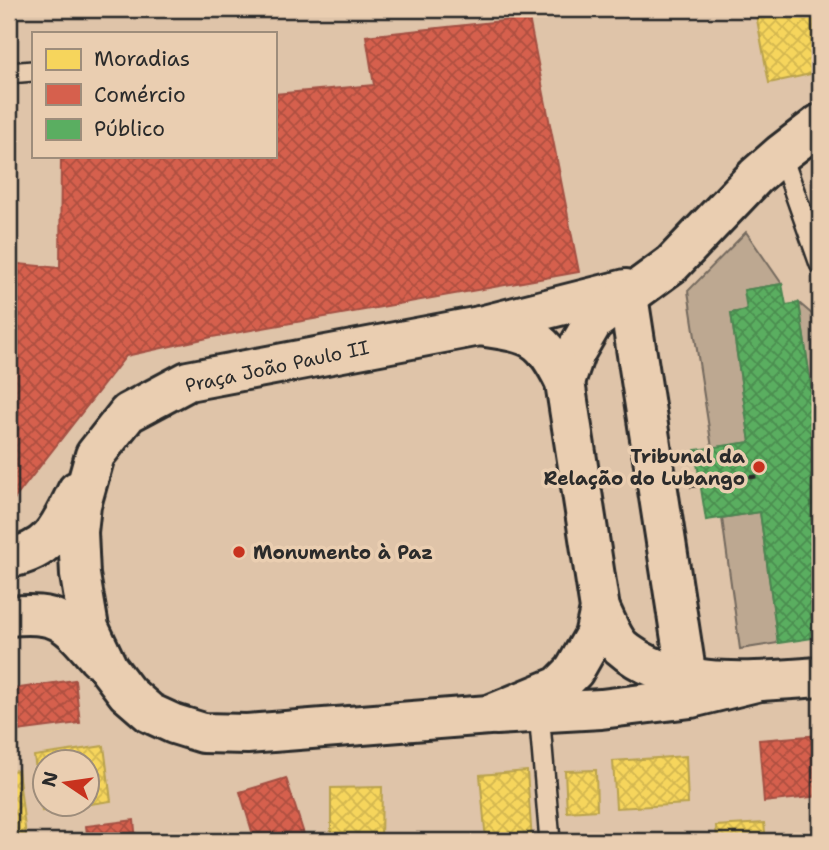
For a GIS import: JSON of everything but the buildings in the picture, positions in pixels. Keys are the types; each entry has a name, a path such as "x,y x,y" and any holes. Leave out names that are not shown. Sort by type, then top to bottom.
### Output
{"street":[{"path":"565,382 575,353 593,322 672,264 780,153 820,124"},
{"path":"480,326 637,290"},
{"path":"637,290 658,491 687,678"},
{"name":"Praça João Paulo II","path":"489,715 559,686 574,671 594,636 600,609 565,382 551,354 536,340 517,331 480,326 188,381 128,413 95,455 81,505 78,531 80,575 89,628 108,668 127,694 150,713 174,724 202,733 289,732 489,715 601,709 691,698 760,681"},
{"path":"9,558 40,548 58,530 95,455"},
{"path":"600,609 619,645 645,664 666,673 687,678 760,681 820,677"},
{"path":"9,616 33,614 52,617 73,629 127,694"}],"lane":[{"path":"9,73 32,71"},
{"path":"780,153 820,264"},
{"path":"539,712 550,841"}],"path":[{"path":"658,491 759,476"}],"shaded area":[{"path":"746,232 782,284 745,290 747,310 731,313 750,442 712,448 688,291"},
{"path":"799,303 820,321 820,441 819,441"},
{"path":"760,512 778,643 740,649 722,518"}],"place":[{"name":"Tribunal da Relação do Lubango","path":"759,467"},
{"name":"Monumento à Paz","path":"239,552"}]}
